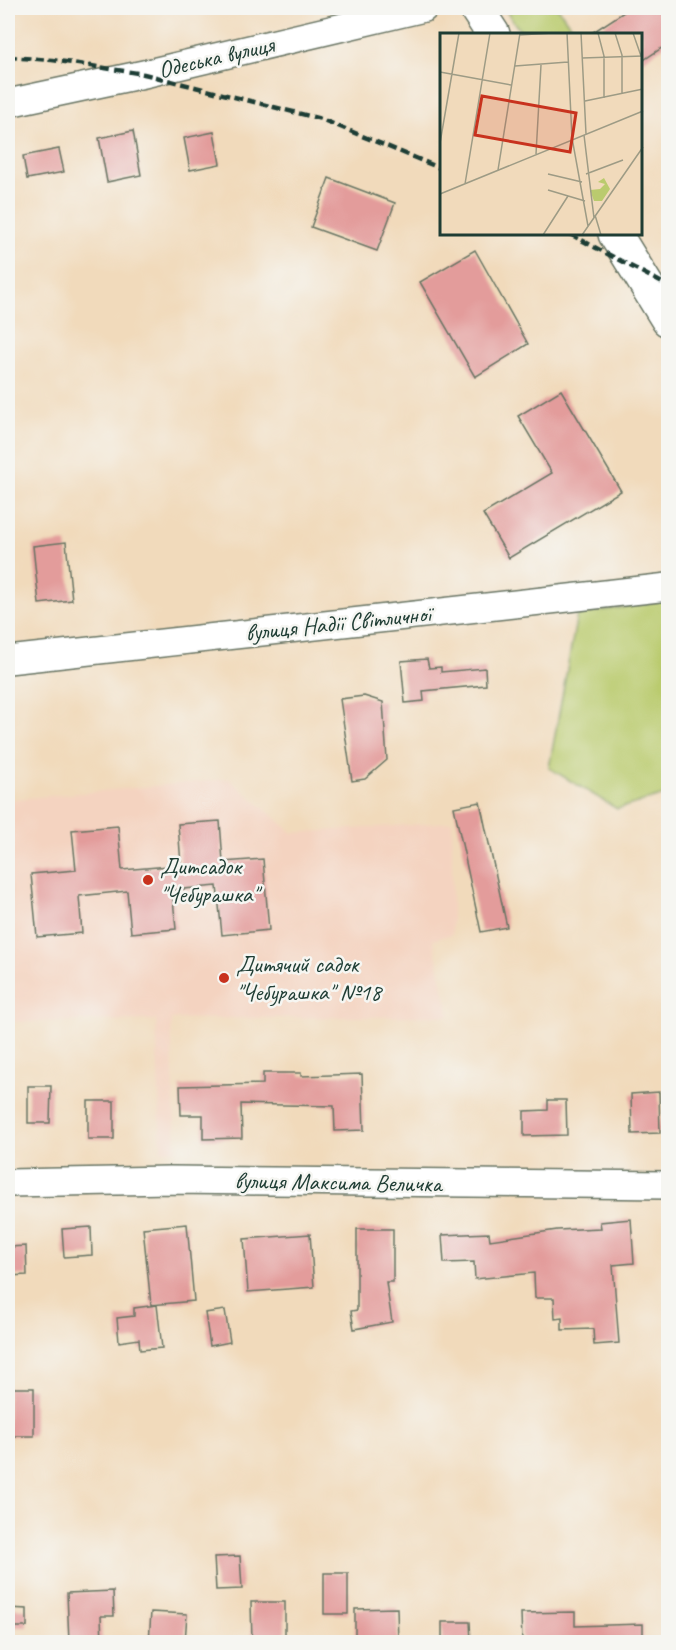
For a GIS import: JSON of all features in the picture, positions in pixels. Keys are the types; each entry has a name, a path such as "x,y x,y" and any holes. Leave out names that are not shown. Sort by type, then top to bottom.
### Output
{"main road":[{"path":"476,8 492,33"},
{"path":"616,236 669,320"}],"street":[{"name":"Одеська вулиця","path":"8,104 424,8"},
{"name":"вулиця Надії Світличної","path":"8,660 669,587"},
{"name":"вулиця Максима Величка","path":"8,1183 182,1180 669,1185"}],"shaded area":[{"name":"Дитячий садок \"Чебурашка\" №18","path":"229,779 293,833 452,822 452,934 433,940 449,1016 171,1019 176,1150 161,1150 156,1020 8,1022 8,800"}],"green space":[{"path":"504,8 558,8 575,33 521,33"},
{"path":"668,600 668,794 617,809 549,768 577,615"}],"building":[{"path":"630,8 669,8 669,43 643,60 643,33 592,33"},
{"path":"133,131 141,175 107,182 99,138"},
{"path":"214,132 220,164 190,170 184,138"},
{"path":"59,149 64,172 27,179 23,156"},
{"path":"329,178 395,203 377,251 311,227"},
{"path":"475,250 528,344 475,377 420,282"},
{"path":"561,390 621,491 509,558 483,514 552,473 518,416"},
{"path":"66,542 72,600 39,604 33,546"},
{"path":"427,659 429,668 441,667 441,672 485,668 486,685 423,691 424,701 405,703 401,661"},
{"path":"364,696 383,702 387,760 365,779 352,781 340,699"},
{"path":"480,802 507,927 481,932 454,807"},
{"name":"Дитсадок \"Чебурашка\"","path":"220,821 223,862 263,859 269,930 222,935 217,886 172,890 176,929 131,933 127,891 79,896 82,933 37,937 31,874 76,870 72,830 118,826 122,870 181,865 178,824"},
{"path":"263,1073 301,1073 301,1076 362,1074 364,1130 335,1131 334,1106 241,1104 242,1138 203,1139 203,1115 181,1115 180,1086 263,1084"},
{"path":"28,1086 51,1086 50,1123 28,1123"},
{"path":"659,1092 660,1133 632,1134 631,1094"},
{"path":"548,1100 566,1100 567,1135 524,1136 524,1111 548,1110"},
{"path":"88,1101 114,1101 114,1139 88,1139"},
{"path":"631,1219 634,1263 613,1265 619,1343 594,1345 593,1329 562,1330 562,1318 555,1319 554,1298 535,1298 534,1273 475,1279 474,1262 444,1263 442,1235 489,1233 490,1240 557,1230 601,1228 600,1222"},
{"path":"187,1224 194,1301 151,1305 143,1228"},
{"path":"91,1227 92,1255 64,1257 62,1229"},
{"path":"357,1229 393,1229 393,1282 386,1282 392,1322 354,1329 351,1311 357,1310"},
{"path":"310,1234 314,1287 248,1292 244,1239"},
{"path":"26,1246 27,1275 8,1276 8,1247"},
{"path":"157,1305 162,1348 140,1350 139,1339 119,1342 117,1318 134,1316 134,1308"},
{"path":"225,1310 230,1342 210,1346 205,1313"},
{"path":"8,1388 34,1388 34,1436 8,1436"},
{"path":"240,1556 242,1589 216,1590 214,1557"},
{"path":"324,1573 348,1573 348,1614 324,1614"},
{"path":"113,1591 114,1616 101,1616 102,1642 69,1642 67,1593"},
{"path":"251,1602 285,1602 285,1642 252,1642"},
{"path":"8,1608 27,1609 27,1627 8,1627"},
{"path":"397,1608 398,1642 355,1642 355,1609"},
{"path":"151,1612 187,1614 185,1642 149,1642"},
{"path":"575,1612 575,1626 643,1624 643,1642 522,1642 521,1613"},
{"path":"442,1622 470,1622 471,1642 442,1642"}],"railway":[{"path":"8,57 52,60 144,74 321,119 440,168"},
{"path":"574,236 668,286"}],"place":[{"name":"Дитсадок \"Чебурашка\"","path":"148,880"},
{"name":"Дитячий садок \"Чебурашка\" №18","path":"224,978"}]}
